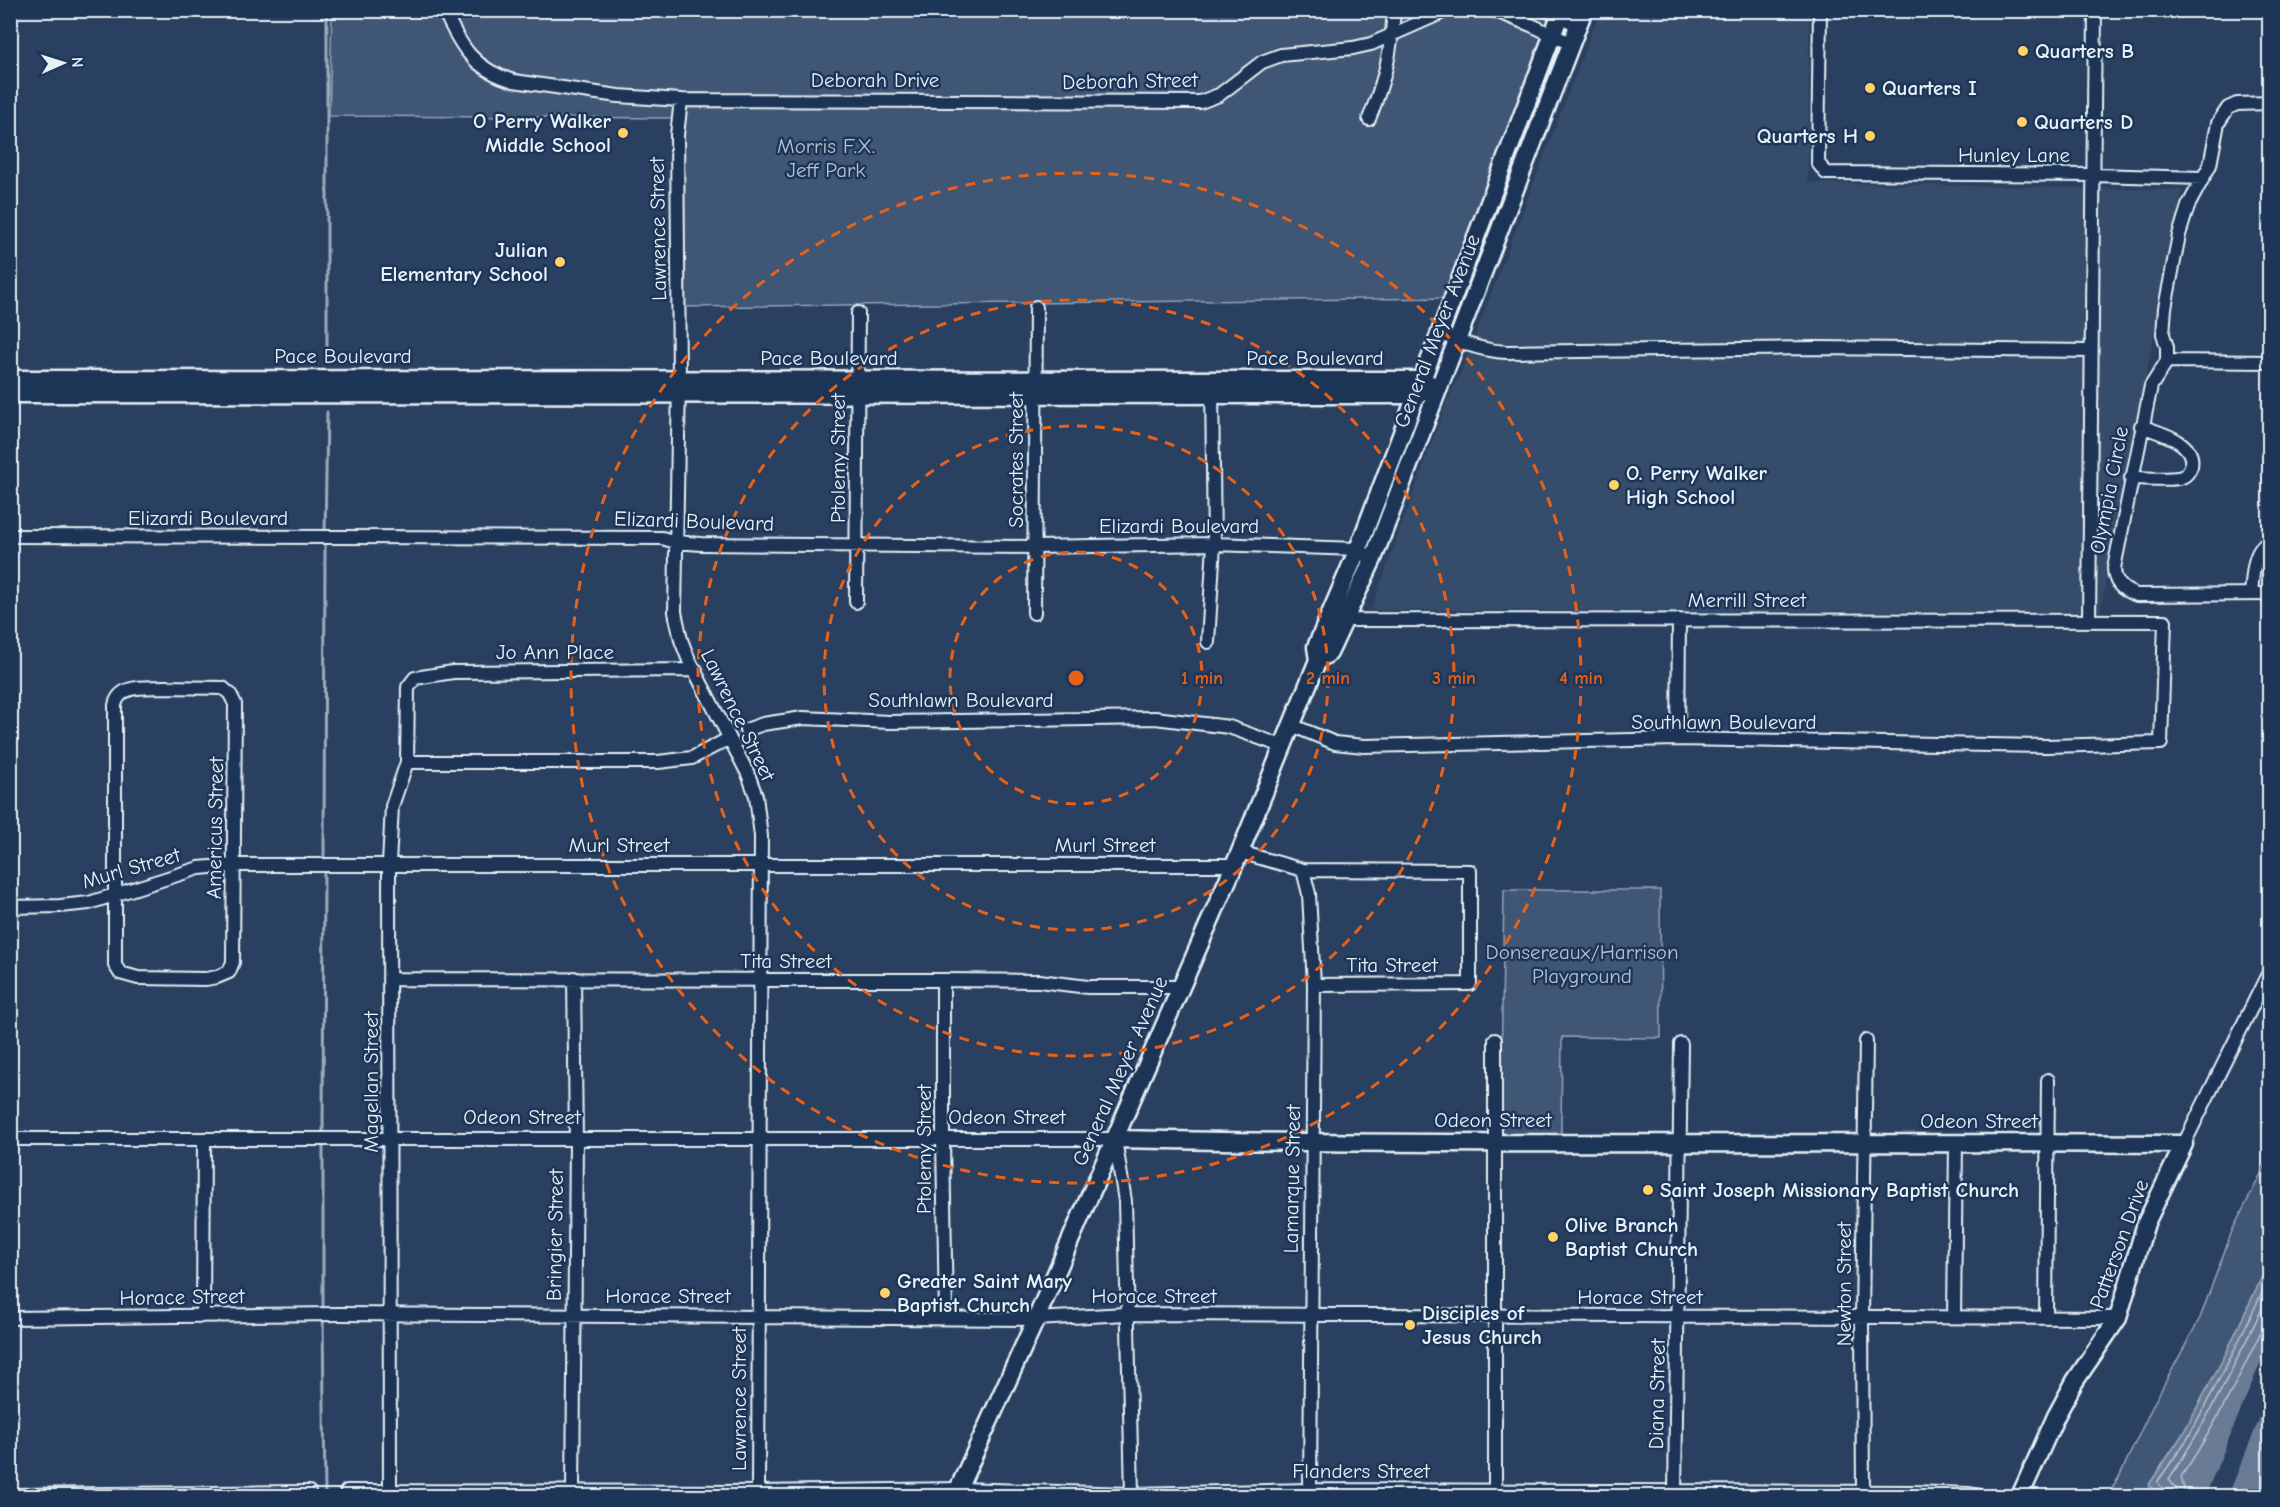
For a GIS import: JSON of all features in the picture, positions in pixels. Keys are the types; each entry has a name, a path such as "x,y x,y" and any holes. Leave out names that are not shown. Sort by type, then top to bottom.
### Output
{"street":[{"path":"444,10 454,34 467,53 483,68 500,77 618,96 681,100"},
{"path":"1370,119 1384,81 1394,10"},
{"name":"Deborah Street","path":"1008,101 1200,102 1219,95 1262,62 1281,55 1371,44 1448,10"},
{"path":"1493,10 1570,44"},
{"name":"Hunley Lane","path":"1820,10 1818,163 1826,173 2203,178"},
{"path":"2089,620 2095,10"},
{"path":"1556,13 1581,18"},
{"name":"General Meyer Avenue","path":"957,1493 1036,1319 1237,858 1318,660 1329,652 1358,549 1553,35 1556,13"},
{"name":"General Meyer Avenue","path":"1338,617 1373,559 1581,18"},
{"name":"Deborah Drive","path":"681,100 1008,101"},
{"name":"Lawrence Street","path":"681,100 677,135 679,387 675,612 681,640 728,739 748,774 756,796 761,836 758,1492"},
{"path":"2270,103 2237,104 2228,108 2218,123 2210,165 2188,206 2177,245 2165,308 2163,334 2167,347 2167,361 2270,362"},
{"name":"Socrates Street","path":"1034,613 1036,307"},
{"name":"Ptolemy Street","path":"856,602 858,313"},
{"path":"1440,333 1457,341 1494,352 1817,348 2091,351"},
{"name":"Olympia Circle","path":"2167,361 2151,386 2141,426 2114,568 2116,580 2126,591 2136,595 2270,594"},
{"name":"Pace Boulevard","path":"10,379 143,385 1439,388"},
{"name":"Pace Boulevard","path":"10,394 143,385"},
{"path":"1208,642 1214,544 1212,388"},
{"path":"2131,478 2180,478 2190,470 2192,462 2188,448 2141,426"},
{"name":"Elizardi Boulevard","path":"10,536 662,538 700,544 1035,546 1214,544 1358,549"},
{"path":"2251,594 2259,550 2264,544 2270,542"},
{"path":"1358,549 1373,559"},
{"name":"Merrill Street","path":"1338,617 2165,621 2161,743"},
{"path":"1678,739 1679,620"},
{"name":"Jo Ann Place","path":"415,678 437,673 696,670"},
{"name":"Magellan Street","path":"390,1491 389,864 392,806 407,762 408,687 415,678"},
{"name":"Americus Street","path":"165,687 223,688 232,696 236,709 234,865 233,962 229,972 206,979 138,978 118,972 113,956 113,723 119,694 127,690 165,687"},
{"name":"Southlawn Boulevard","path":"746,730 763,723 803,718 890,722 1155,718 1242,730 1282,746"},
{"name":"Southlawn Boulevard","path":"1291,725 1335,743 1355,745 1678,739 2046,746 2161,743"},
{"path":"407,762 658,762 692,758 728,739"},
{"name":"Murl Street","path":"10,907 89,903 114,897 199,868 234,865 760,864 1237,858 1303,870 1470,871 1470,984"},
{"name":"Lamarque Street","path":"1303,870 1310,894 1314,985 1310,1490"},
{"name":"Patterson Drive","path":"2020,1497 2070,1390 2118,1318 2146,1223 2270,970"},
{"name":"Bringier Street","path":"573,1493 576,1140 574,978"},
{"name":"Tita Street","path":"390,979 943,980 1039,981 1088,987 1181,987"},
{"name":"Ptolemy Street","path":"943,980 942,1139 946,1318"},
{"name":"Tita Street","path":"1314,985 1470,984"},
{"path":"1495,1041 1495,1494"},
{"name":"Newton Street","path":"1863,1492 1862,1318 1866,1041"},
{"name":"Diana Street","path":"1675,1492 1681,1044"},
{"path":"2046,1317 2048,1080"},
{"name":"Odeon Street","path":"10,1139 759,1138 1115,1139 1311,1143 2184,1144"},
{"path":"203,1316 204,1139"},
{"path":"1115,1139 1125,1201 1132,1494"},
{"path":"1954,1317 1956,1143"},
{"name":"Horace Street","path":"10,1318 307,1314 1036,1319 1126,1314 2118,1318"},
{"name":"Flanders Street","path":"347,1491 1132,1494 1310,1490 1495,1494 1863,1492 1968,1494 1980,1497"},
{"path":"10,1495 309,1492"}],"shaded area":[{"path":"1600,11 1809,11 1808,183 2182,190 2100,612 1371,610 1447,401 1461,372"}],"green space":[{"name":"Morris F.X. Jeff Park","path":"332,11 1556,11 1453,298 679,307 678,118 329,116"},
{"name":"Donsereaux/Harrison Playground","path":"1504,890 1660,890 1661,1038 1562,1037 1561,1134 1500,1135"},
{"path":"2269,1158 2269,1277 2154,1496 2106,1496 2118,1479 2153,1405 2200,1318 2232,1231"}],"water":[{"path":"2269,1262 2269,1496 2165,1496 2148,1486 2182,1435 2225,1355"}],"pier":[{"path":"2269,1342 2269,1395 2228,1496 2205,1496"}],"waterway":[{"path":"327,10 327,357"},
{"path":"325,535 327,412"},
{"path":"324,862 325,541"},
{"path":"323,1135 324,868"},
{"path":"323,1141 323,1312"},
{"path":"323,1318 325,1496"}],"place":[{"name":"Quarters B","path":"2023,51"},
{"name":"Quarters I","path":"1870,88"},
{"name":"Quarters D","path":"2022,122"},
{"name":"O Perry Walker Middle School","path":"623,133"},
{"name":"Quarters H","path":"1870,136"},
{"name":"Julian Elementary School","path":"560,262"},
{"name":"O. Perry Walker High School","path":"1614,485"},
{"name":"Saint Joseph Missionary Baptist Church","path":"1648,1190"},
{"name":"Olive Branch Baptist Church","path":"1553,1237"},
{"name":"Greater Saint Mary Baptist Church","path":"885,1293"},
{"name":"Disciples of Jesus Church","path":"1410,1325"}]}
